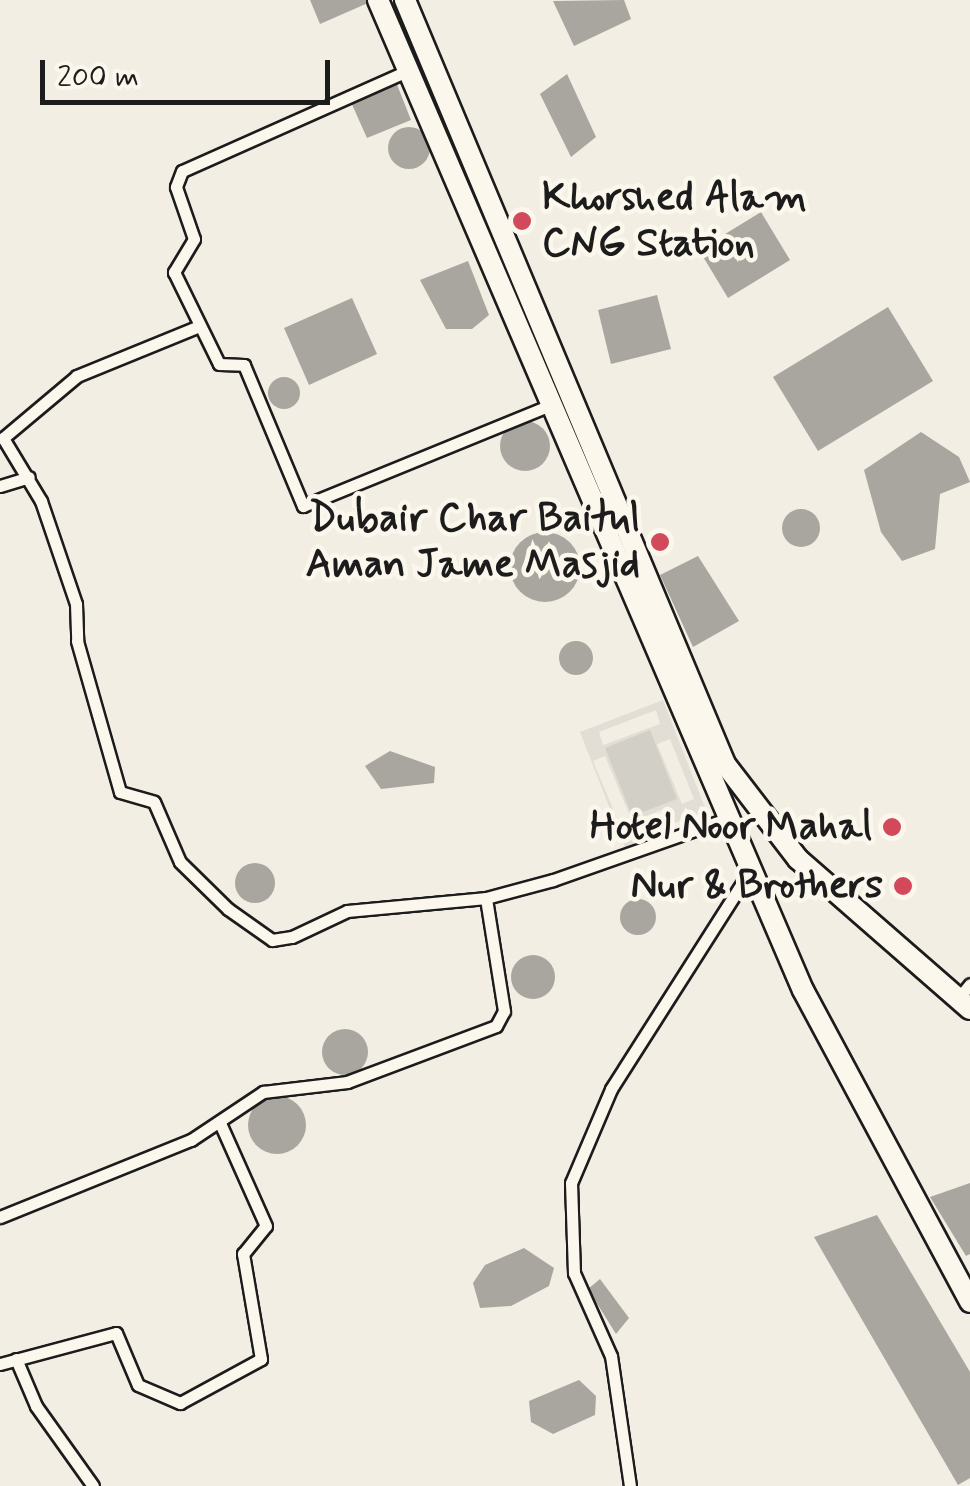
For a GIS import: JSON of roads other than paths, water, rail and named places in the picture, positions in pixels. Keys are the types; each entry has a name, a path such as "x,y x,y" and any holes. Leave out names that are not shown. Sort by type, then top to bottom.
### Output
{"highway":[{"path":"378,0 546,407 737,843 970,1302"},
{"path":"404,0 684,678 750,803 769,827 966,997"},
{"path":"726,818 750,803"},
{"path":"737,843 769,827"}],"street":[{"path":"406,70 175,178 194,239 172,268 197,327 219,364 244,364 303,506 546,407"},
{"path":"197,327 77,376 4,435 29,478 76,604 77,641 120,792 154,802 180,862 228,910 272,940 347,911 486,898 726,818"},
{"path":"0,486 29,478"},
{"path":"630,1486 610,1356 574,1273 570,1183 611,1089 750,871"},
{"path":"0,1217 220,1123 264,1092 347,1082 503,1020 486,898"},
{"path":"0,1364 61,1354 116,1333 138,1385 180,1404 262,1359 243,1254 266,1226 220,1123"},
{"path":"16,1359 36,1406 93,1486"}],"place":[{"name":"Khorshed Alam CNG Station","path":"522,221"},
{"name":"Dubair Char Baitul Aman Jame Masjid","path":"660,542"},
{"name":"Hotel Noor Mahal","path":"892,827"},
{"name":"Nur & Brothers","path":"903,886"}]}
